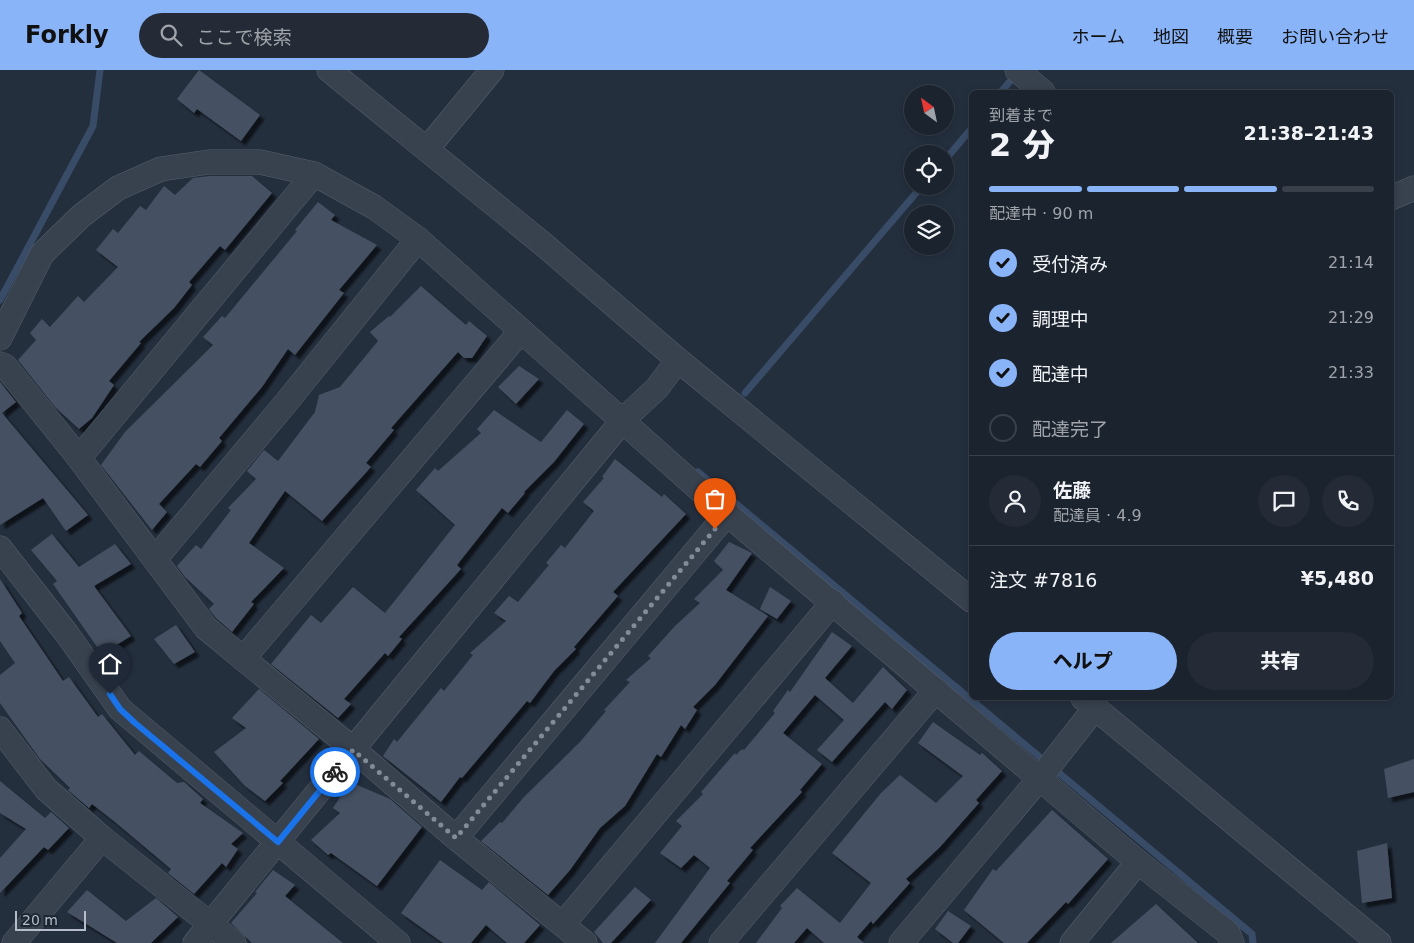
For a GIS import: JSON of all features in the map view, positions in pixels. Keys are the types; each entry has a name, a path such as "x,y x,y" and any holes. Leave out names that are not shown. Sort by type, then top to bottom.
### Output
{"street":[{"path":"329,70 543,244 678,360 969,593"},
{"path":"427,149 492,70"},
{"path":"1017,70 1041,90"},
{"path":"0,338 42,254 81,216 118,188 161,169 209,162 260,162 314,174 374,207 418,238 520,332 624,420 727,514 936,690 1047,770 1138,862 1228,933 1232,943"},
{"path":"79,458 314,174"},
{"path":"1394,197 1414,188"},
{"path":"155,559 285,404 418,238"},
{"path":"244,659 520,332"},
{"path":"195,943 624,420 657,388 678,360"},
{"path":"0,364 5,366 79,458 206,628 456,838 585,943"},
{"path":"456,838 727,514"},
{"path":"0,548 67,634 120,709 398,943"},
{"path":"564,924 833,602"},
{"path":"722,943 936,690"},
{"path":"901,943 1047,770 1089,703 1379,943"},
{"path":"3,740 46,789 102,838 212,923 234,943"},
{"path":"14,943 102,838"},
{"path":"1072,943 1138,862"}],"building":[{"path":"199,70 260,115 241,141 197,109 194,113 177,99"},
{"path":"252,176 272,193 225,250 220,246 189,282 192,285 174,308 139,342 141,343 109,381 114,385 92,418 79,429 55,407 18,360 36,340 30,333 42,319 50,327 78,296 84,302 118,267 96,250 113,229 118,233 140,206 146,210 164,186 175,195 193,178"},
{"path":"318,202 335,215 331,220 377,245 339,290 344,293 295,355 288,349 262,387 219,438 222,441 200,467 196,464 159,504 167,512 152,530 101,465 125,432 213,345 203,337 222,316 225,318 297,231 295,230"},
{"path":"421,286 466,325 469,321 487,336 472,358 464,358 458,352 391,428 394,430 366,463 371,467 322,521 285,491 249,543 284,568 251,602 254,604 232,632 209,609 214,604 185,577 177,566 196,545 201,549 231,510 228,508 256,479 247,471 264,450 278,461 315,412 319,395 340,387 378,341 370,332 390,317"},
{"path":"519,366 539,379 516,404 498,387"},
{"path":"0,382 16,402 2,413 88,515 66,531 43,498 0,525"},
{"path":"494,410 541,442 567,410 584,424 554,462 524,492 508,513 502,508 457,565 461,569 399,637 402,639 388,656 385,653 344,699 351,704 338,718 271,664 311,615 321,623 353,587 385,613 455,525 416,490 435,468 438,471 481,433 477,429"},
{"path":"615,459 662,497 664,494 686,514 613,592 618,596 574,647 576,649 554,671 530,703 527,701 462,778 460,777 441,802 383,756 394,739 397,742 441,688 444,691 473,655 470,653 506,621 494,613 509,596 518,602 549,565 546,563 561,545 565,548 594,511 583,502 604,478 602,477"},
{"path":"52,534 79,567 115,544 131,564 94,586 131,636 102,654 53,584 57,581 31,550"},
{"path":"729,542 752,553 726,590 768,616 715,685 693,707 697,710 685,729 681,725 661,757 657,754 625,806 600,828 570,870 548,895 481,841 500,822 502,823 524,797 580,742 606,711 604,710 630,682 626,680 651,658 648,656 675,626 700,603 694,599 723,570 714,561"},
{"path":"0,579 22,613 19,616 63,681 69,677 98,717 102,714 135,755 139,751 177,783 184,782 203,799 200,803 243,833 231,844 238,849 226,867 222,863 194,894 168,873 171,869 115,822 92,804 89,808 68,790 70,788 40,759 0,703 0,675 15,663 0,641"},
{"path":"770,587 791,601 777,619 760,609"},
{"path":"176,625 195,652 174,664 154,639"},
{"path":"832,632 852,646 825,678 853,703 883,667 907,690 892,709 885,702 832,762 817,750 844,720 815,695 783,733 822,764 800,790 802,792 750,848 753,850 727,881 730,883 681,943 655,943 710,868 694,855 681,868 660,853 682,826 676,821 703,794 701,792 735,753 736,755 742,749 744,750 775,713 773,711 788,690 790,692"},
{"path":"259,689 319,739 280,781 283,783 265,801 245,786 214,752 246,728 232,718"},
{"path":"933,722 980,755 982,753 1002,771 976,800 979,803 940,847 906,879 910,883 873,924 871,921 857,937 864,943 824,943 807,928 794,943 756,943 782,908 780,906 797,888 840,923 871,883 832,853 881,793 900,775 936,803 963,776 918,743"},
{"path":"1414,759 1414,792 1388,798 1384,769"},
{"path":"0,781 45,818 51,812 69,828 48,850 44,847 0,893 0,858 26,829 0,813"},
{"path":"350,782 390,799 422,827 377,886 331,853 328,855 311,840 340,813 333,808"},
{"path":"1052,810 1108,859 1068,904 1066,902 1027,943 1004,943 964,910 993,869 996,871"},
{"path":"1387,843 1392,898 1362,903 1357,851"},
{"path":"440,860 482,890 489,882 540,925 524,943 507,943 486,925 471,943 443,943 401,913"},
{"path":"273,870 295,885 285,896 343,943 252,943 231,923 257,893 255,892"},
{"path":"635,887 651,900 611,943 603,943 594,932"},
{"path":"87,890 126,921 156,898 178,917 151,943 117,943 67,912"},
{"path":"1156,904 1198,943 1111,943"},
{"path":"948,911 971,926 958,943 953,943 935,929"}],"waterway":[{"path":"0,300 93,126 100,70"},
{"path":"1003,90 1016,74"},
{"path":"954,149 969,131"},
{"path":"745,393 914,195"},
{"path":"698,472 969,698"},
{"path":"971,700 1252,934 1253,943"}],"way so far":[{"path":"335,772 353,750 456,838 715,529"}],"route":[{"path":"110,694 120,709 135,723 278,842 335,772"}]}
